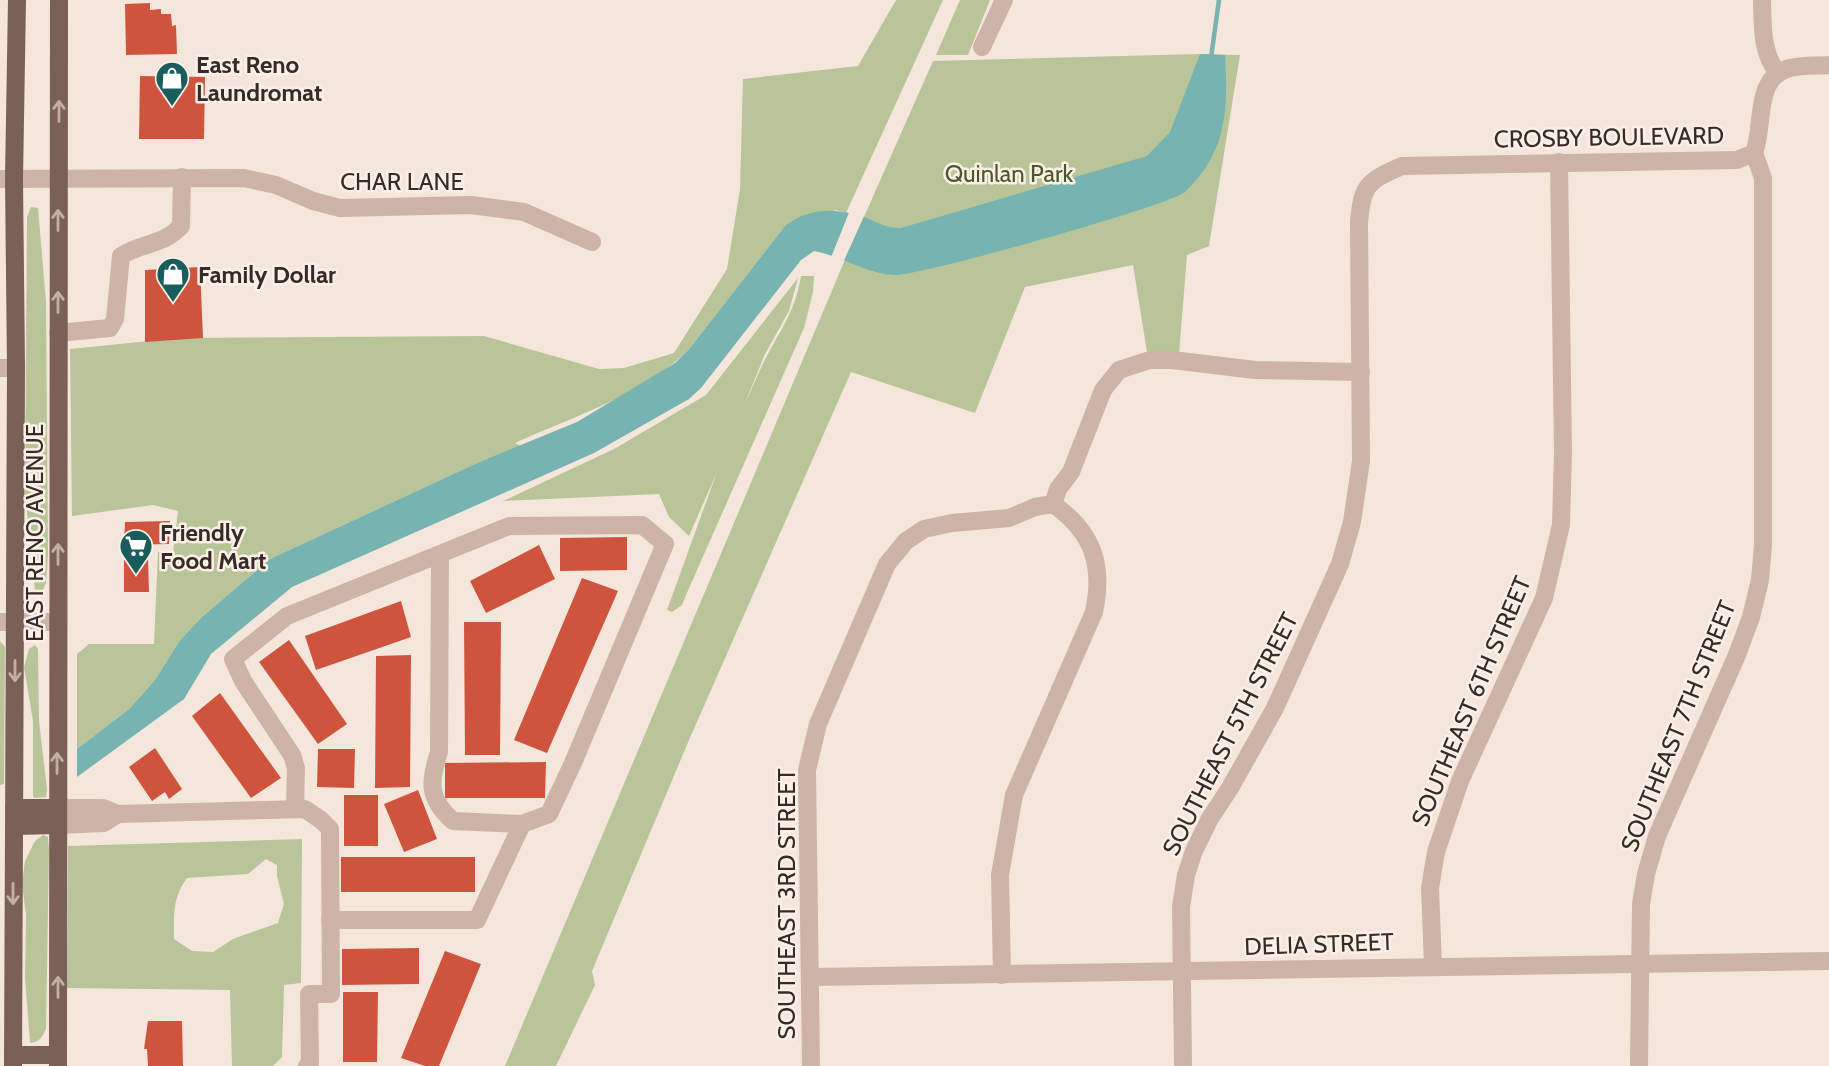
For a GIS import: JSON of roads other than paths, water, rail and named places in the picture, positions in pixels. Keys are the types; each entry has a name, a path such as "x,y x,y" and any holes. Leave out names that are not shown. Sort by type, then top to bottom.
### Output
{"main road":[{"name":"EAST RENO AVENUE","path":"9,1059 14,808 8,622 7,179 17,0"},
{"name":"EAST RENO AVENUE","path":"58,1060 59,0"},
{"path":"14,808 58,816"},
{"path":"14,826 58,816"},
{"path":"9,1059 58,1060"}],"street":[{"path":"982,47 1004,0"},
{"path":"1762,0 1763,45 1778,74 1790,68 1829,65"},
{"name":"CROSBY BOULEVARD","path":"1370,182 1402,166 1737,160 1754,153 1760,139 1761,102 1767,86 1778,74"},
{"name":"SOUTHEAST 7TH STREET","path":"1639,1066 1641,904 1657,836 1737,655 1751,617 1760,580 1763,544 1763,178 1754,153"},
{"name":"SOUTHEAST 6TH STREET","path":"1433,965 1430,888 1436,852 1460,781 1544,598 1561,525 1563,452 1559,162"},
{"path":"58,333 110,328 116,319 121,256 129,250 164,241 181,226 182,177"},
{"name":"CHAR LANE","path":"7,179 244,178 276,185 313,201 340,208 471,205 524,212 592,242"},
{"name":"SOUTHEAST 5TH STREET","path":"1183,1066 1181,907 1186,876 1209,820 1275,708 1340,564 1359,484 1359,223 1361,200 1370,182"},
{"path":"1002,975 1000,876 1014,796 1094,612 1099,587 1089,537 1071,516 1053,504 1058,489 1071,472 1103,390 1119,370 1150,360 1255,370 1361,372"},
{"name":"SOUTHEAST 3RD STREET","path":"811,1066 807,770 818,724 887,564 906,541 924,528 1009,518 1035,507 1053,504"},
{"path":"295,809 296,768 292,755 243,681 233,659 287,616 509,526 642,525 665,544 549,814 522,824 453,821 434,801 433,770 439,751 440,554"},
{"path":"8,622 58,622"},
{"path":"58,816 104,823 118,814 305,809 321,820 330,830 331,994 309,994 310,1063 307,1066"},
{"path":"330,920 477,920 522,824"},
{"name":"DELIA STREET","path":"810,977 1183,972 1433,965 1829,961"}],"water":[{"path":"1200,54 1225,55 1225,111 1217,145 1210,161 1185,192 1094,224 994,253 914,272 884,274 814,251 801,260 701,388 689,399 594,453 292,587 211,654 184,699 77,777 77,749 129,709 155,680 180,640 202,617 270,559 477,463 577,422 675,363 690,348 785,226 794,220 813,212 833,211 854,214 901,228 1147,156 1170,132"}],"waterway":[{"path":"1211,58 1219,0"}],"place":[{"name":"East Reno Laundromat","path":"172,108"},
{"name":"Family Dollar","path":"173,304"},
{"name":"Friendly Food Mart","path":"136,576"}],"park label":[{"name":"Quinlan Park","path":"1009,173"}]}
